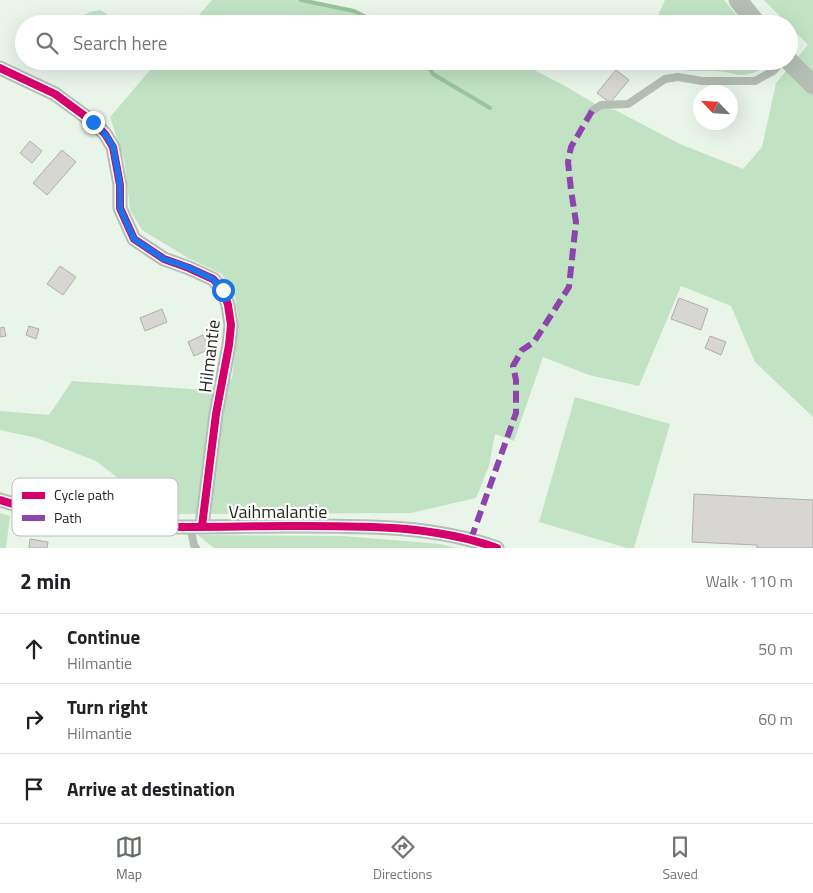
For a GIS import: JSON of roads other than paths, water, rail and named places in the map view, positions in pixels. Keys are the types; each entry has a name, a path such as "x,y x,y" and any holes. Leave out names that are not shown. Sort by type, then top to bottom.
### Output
{"street":[{"path":"738,0 750,15"},
{"name":"Hilmantie","path":"0,68 55,94 93,122 105,134 113,146 120,185 120,208 134,239 164,259 213,279 223,290 231,325 229,345 196,526"},
{"path":"798,70 813,85"},
{"name":"Vaihmalantie","path":"0,500 12,504"},
{"name":"Vaihmalantie","path":"178,525 381,527 471,539 497,548"}],"lane":[{"path":"592,112 601,105 628,104 665,79 678,76 702,81 755,81 774,70"},
{"path":"196,526 194,546 196,548"}],"waterway":[{"path":"301,0 354,11 362,15"},
{"path":"431,70 433,74 490,108"}]}
